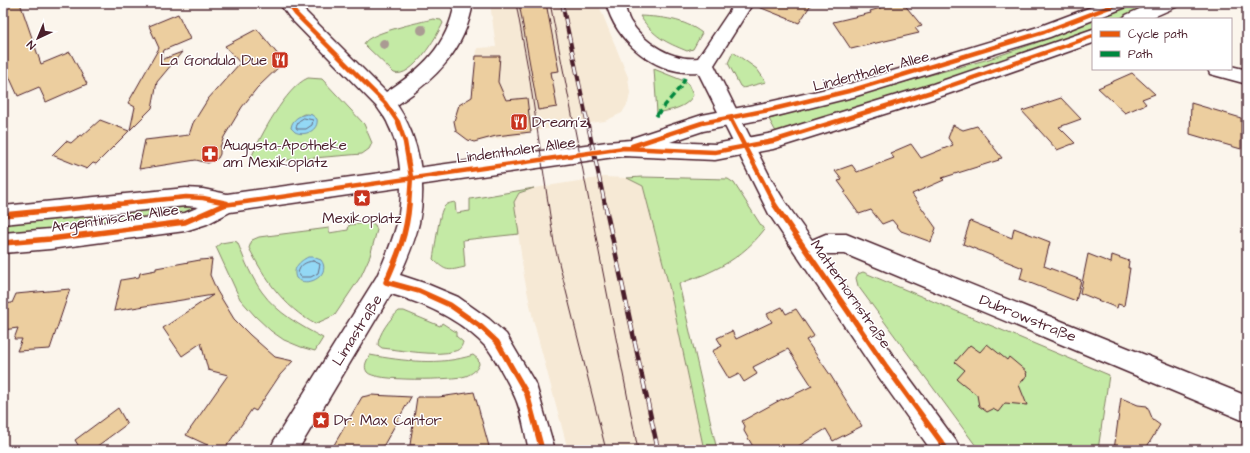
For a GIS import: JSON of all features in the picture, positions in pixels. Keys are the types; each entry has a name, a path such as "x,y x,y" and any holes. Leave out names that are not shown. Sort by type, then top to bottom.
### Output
{"street":[{"name":"Limastraße","path":"282,450 386,282 400,249 408,223 411,177 406,142 398,122 386,103 296,14 288,3"},
{"path":"615,3 623,25 634,39 652,52 674,62 688,66 704,65 744,3"},
{"name":"Lindenthaler Allee","path":"411,177 624,148 702,124 853,90 970,56 1044,32 1120,3"},
{"path":"1134,18 1170,3"},
{"path":"386,103 415,83 443,54 462,18 464,4"},
{"name":"Lindenthaler Allee","path":"624,148 714,152 773,141 871,112 1045,54 1092,36"},
{"name":"Matterhornstraße","path":"704,65 744,146 777,208 885,365 947,450"},
{"path":"1222,70 1247,77"},
{"name":"Argentinische Allee","path":"3,243 50,239 186,222 226,203 411,177"},
{"name":"Argentinische Allee","path":"3,215 186,197 204,198 226,203"},
{"name":"Dubrowstraße","path":"807,252 826,244 846,244 1247,408"},
{"path":"386,282 419,291 450,305 481,327 497,342 527,394 542,450"}],"shaded area":[{"path":"490,3 598,3 628,77 630,93 628,103 622,113 605,121 526,132 525,135 474,142 468,140 456,131 454,121 457,112 455,111 458,106 466,101 468,102 474,91 477,48 496,47"},
{"path":"604,177 627,178 643,186 669,286 704,450 568,450 533,319 524,276 514,202 519,193 534,188"}],"green space":[{"path":"1135,3 1155,3 1119,18 1098,18"},
{"path":"640,16 665,18 680,22 695,28 702,33 693,49 687,51 660,38 650,29"},
{"path":"433,19 441,20 443,23 430,46 416,63 408,70 401,73 394,73 364,44 367,40 384,32"},
{"path":"1092,20 1092,28 976,71 896,96 776,132 769,119 989,59 1033,44"},
{"path":"733,52 757,69 766,82 743,88 740,86 728,63"},
{"path":"654,69 688,84 693,95 687,103 678,108 657,113"},
{"path":"308,78 322,79 364,124 372,143 369,149 362,154 252,163 251,158 267,126 291,91","holes":["304,114 312,115 295,132 291,128 300,116"]},
{"path":"627,178 728,179 734,183 764,230 747,248 728,262 710,272 679,284 717,450 704,450 669,286 643,186"},
{"path":"534,188 519,193 514,202 519,234 463,240 465,267 451,270 444,268 433,259 440,216 446,205 455,202 456,213 470,211 470,199"},
{"path":"193,205 190,213 3,235 3,221"},
{"path":"372,223 375,225 377,230 370,256 361,276 335,315 315,324 293,309 276,291 268,281 249,248 252,240 259,237 329,228 329,233 348,230 349,225"},
{"path":"233,241 237,242 252,276 268,300 282,313 323,338 315,351 284,340 271,331 240,299 216,247 221,243"},
{"path":"863,272 1109,375 1098,450 979,450 858,286 856,278 858,274"},
{"path":"399,311 404,311 440,326 442,323 456,332 456,336 463,342 461,346 457,350 447,353 382,348 378,345 380,336 388,322"},
{"path":"370,355 408,361 435,361 473,355 478,359 479,364 471,374 466,376 431,379 398,379 373,375 367,372 365,365"}],"water":[{"path":"308,114 317,119 314,129 303,134 295,132 291,128 293,122 299,116"},
{"path":"308,257 321,260 324,265 321,275 312,281 307,282 296,278 295,271 298,265"}],"building":[{"path":"3,3 20,3 41,64 70,52 87,84 46,102 39,87 18,96 3,63"},
{"path":"519,3 546,3 559,71 551,72 557,107 538,110"},
{"path":"754,3 812,3 799,23 754,5"},
{"path":"881,3 903,3 922,26 915,28 919,33 851,49 833,22 871,13 870,11 884,7"},
{"path":"178,14 190,39 164,50 161,60 182,52 157,82 152,108 130,130 135,107 128,103 159,48 149,26"},
{"path":"257,29 284,62 257,88 242,107 224,137 218,158 208,163 196,160 139,169 145,140 189,135 193,123 208,99 240,63 225,46"},
{"path":"476,56 500,56 498,82 506,100 527,98 531,132 496,136 474,142 468,140 456,131 454,121 459,105 472,97"},
{"path":"1132,73 1155,94 1142,99 1146,104 1125,113 1098,88"},
{"path":"1061,98 1081,119 1059,127 1075,143 1057,150 1022,111"},
{"path":"1191,103 1241,118 1241,149 1190,134"},
{"path":"100,120 129,131 96,164 93,163 87,169 52,155 66,141 71,143 80,135 82,136"},
{"path":"953,125 963,130 977,126 1002,158 942,178 944,180 912,194 936,228 931,242 901,231 892,220 882,224 871,210 859,214 844,193 846,192 838,181 842,180 835,171 852,165 857,172 894,158 890,153 911,144 921,158 953,145 948,138"},
{"path":"970,221 1012,238 1014,228 1050,242 1044,266 1081,280 1076,301 1020,279 1023,268 963,244"},
{"path":"1088,254 1111,263 1112,255 1129,261 1128,268 1130,268 1124,306 1118,304 1117,308 1080,293"},
{"path":"212,259 210,275 217,291 234,319 275,357 293,361 280,375 256,411 252,409 224,450 218,450 186,435 228,375 208,370 201,343 182,356 163,328 213,295 114,311 121,280 139,277 140,273 156,270 156,268"},
{"path":"70,289 50,349 17,351 22,339 14,339 18,328 3,330 3,304 12,303 16,294"},
{"path":"782,307 786,314 796,309 814,336 806,340 831,376 862,426 833,441 826,429 792,450 755,450 744,431 745,426 742,421 782,399 783,400 812,386 788,349 753,367 757,374 744,382 739,374 729,379 712,351 722,346 717,338 732,331 736,339 772,322 767,314"},
{"path":"987,344 1007,360 1009,357 1027,372 1027,375 1019,385 1027,405 1005,403 998,412 993,409 987,412 979,406 977,395 957,379 965,370 955,362 970,345 980,352"},
{"path":"474,392 490,450 434,450 434,446 410,445 417,397 439,397"},
{"path":"371,395 411,397 381,450 331,450 362,397"},
{"path":"1121,398 1138,405 1147,406 1153,420 1160,425 1145,450 1114,450"},
{"path":"118,408 127,424 92,450 81,450 75,440"}],"tram line":[{"path":"516,3 529,74 554,243 606,450"},
{"path":"550,3 638,450"}],"railway":[{"path":"562,3 605,205"},
{"path":"605,204 658,450"}],"marked path":[{"path":"656,116 682,85 685,78"}],"cycle path":[{"path":"288,3 296,14 385,103 398,122 405,142 411,177 408,223 400,249 386,282 419,291 450,305 481,327 497,342 527,394 542,450"},
{"path":"632,146 702,123 769,110 853,90 1044,32 1120,3"},
{"path":"3,243 50,239 185,222 199,217 227,203 607,150 624,148 715,152 773,141 938,90 1092,36"},
{"path":"730,118 777,208 885,365 947,450"},
{"path":"3,215 186,197 203,198 227,203"}],"place":[{"name":"La Gondula Due","path":"280,60"},
{"name":"Dream'z","path":"519,122"},
{"name":"Augusta-Apotheke am Mexikoplatz","path":"210,154"},
{"name":"Mexikoplatz","path":"362,198"},
{"name":"Dr. Max Cantor","path":"321,420"}]}
